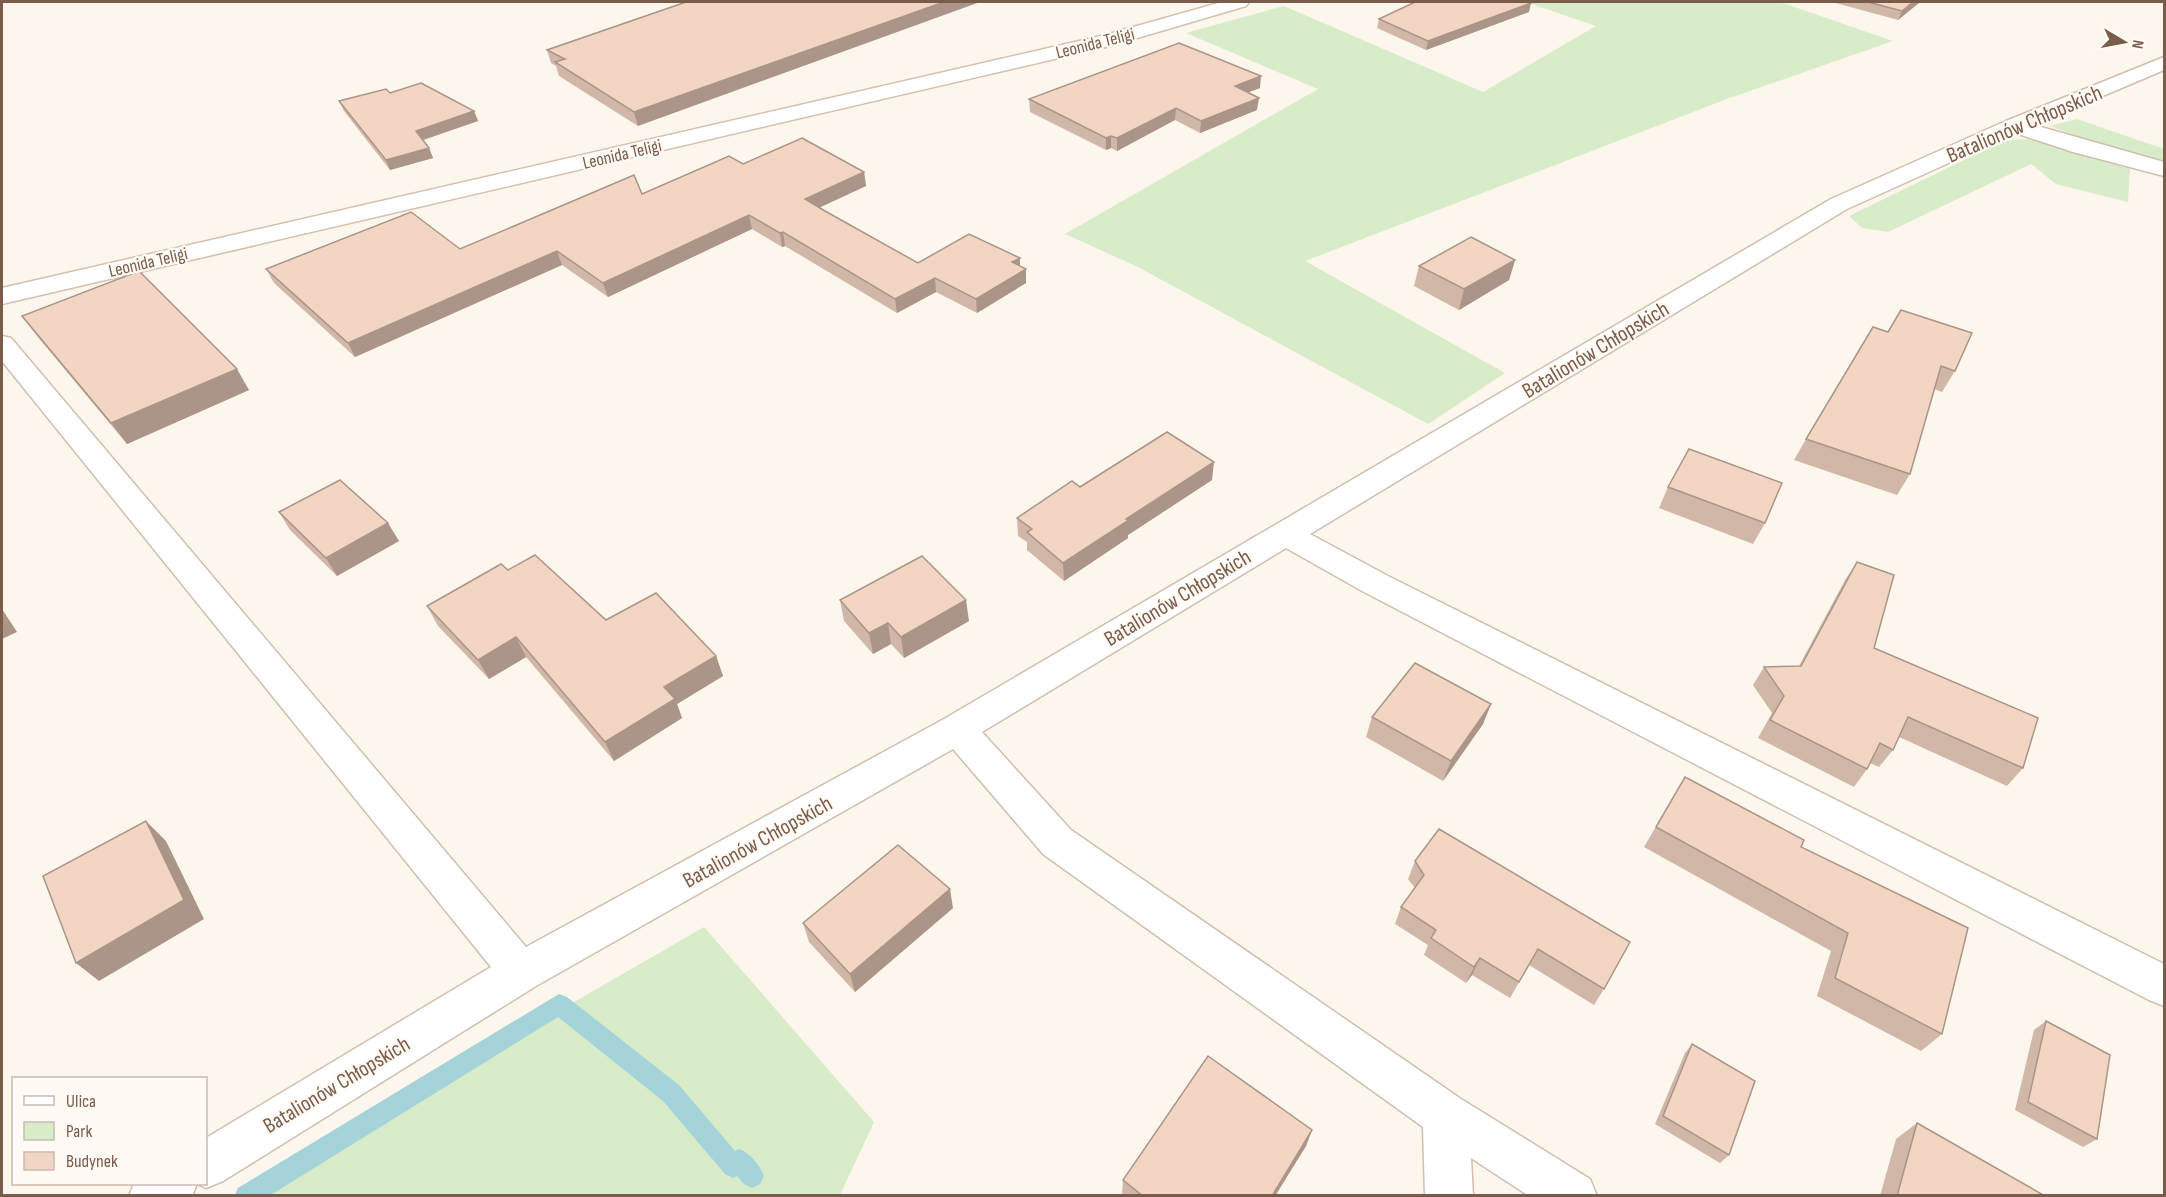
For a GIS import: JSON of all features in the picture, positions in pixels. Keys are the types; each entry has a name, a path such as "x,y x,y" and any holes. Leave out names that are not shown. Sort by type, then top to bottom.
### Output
{"street":[{"name":"Leonida Teligi","path":"2,296 1110,40 1240,2"},
{"name":"Batalionów Chłopskich","path":"207,1163 520,972 957,729 1839,204 2014,126 2164,63"},
{"path":"2014,126 2164,169"},
{"path":"2,344 520,972"},
{"path":"1284,533 1376,584 2164,986"},
{"path":"957,729 1057,842 1444,1115 1573,1196"},
{"path":"1444,1115 1449,1196"},
{"path":"153,1196 171,1185"}],"green space":[{"path":"1526,2 1780,2 1893,41 1727,99 1305,261 1505,373 1428,424 1136,266 1065,234 1318,89 1186,33 1284,6 1483,92 1596,26"},
{"path":"2077,119 2164,149 2164,163 2101,146 2050,126"},
{"path":"2031,139 2130,169 2128,202 2056,184 2031,164 1888,232 1862,228 1849,216 2005,140"},
{"path":"704,927 874,1122 840,1195 240,1195"}],"building":[{"path":"686,2 944,2 634,112 555,62 565,59 547,50"},
{"path":"1415,2 1531,3 1428,41 1379,19"},
{"path":"1868,2 1913,2 1902,11"},
{"path":"1179,43 1261,76 1235,86 1259,98 1201,121 1176,108 1117,138 1111,136 1106,138 1029,99"},
{"path":"421,83 474,111 416,131 429,148 386,160 339,101 386,89 390,93"},
{"path":"802,138 864,172 805,199 825,211 918,263 969,234 1020,258 1012,262 1026,269 976,299 935,278 895,299 783,232 780,233 749,215 603,283 557,251 348,343 266,269 411,212 460,249 634,175 642,194 729,156 743,164"},
{"path":"1471,237 1515,260 1464,289 1419,266"},
{"path":"139,271 237,369 111,423 22,316"},
{"path":"1901,310 1972,333 1955,371 1941,366 1910,474 1806,439 1873,327 1888,332"},
{"path":"1167,432 1214,462 1063,563 1027,532 1032,529 1017,518 1072,481 1080,487"},
{"path":"1689,449 1782,483 1765,523 1668,487"},
{"path":"340,480 388,523 326,558 279,512"},
{"path":"535,555 606,620 656,593 716,656 664,687 675,699 605,742 516,637 478,660 427,606 501,564 508,570"},
{"path":"922,556 966,600 901,637 888,623 869,633 840,600"},
{"path":"1857,562 1894,575 1874,648 2038,718 2023,768 1908,717 1893,750 1880,743 1867,769 1770,720 1784,696 1764,667 1801,666"},
{"path":"1415,663 1491,704 1451,761 1372,717"},
{"path":"1685,777 1804,840 1801,847 1968,928 1942,1034 1835,978 1848,933 1656,827"},
{"path":"146,821 184,900 76,963 43,876"},
{"path":"1439,829 1630,942 1604,989 1538,949 1519,982 1480,958 1474,967 1431,938 1436,930 1401,907 1424,875 1415,861"},
{"path":"898,845 950,889 850,974 803,923"},
{"path":"2046,1021 2110,1055 2097,1139 2028,1102"},
{"path":"1692,1044 1755,1081 1729,1155 1663,1116"},
{"path":"1208,1056 1312,1130 1272,1196 1143,1196 1123,1180"},
{"path":"1917,1123 2045,1196 1897,1196"}],"waterway":[{"path":"246,1196 559,1004 671,1093 733,1166 739,1161 752,1176"}]}
